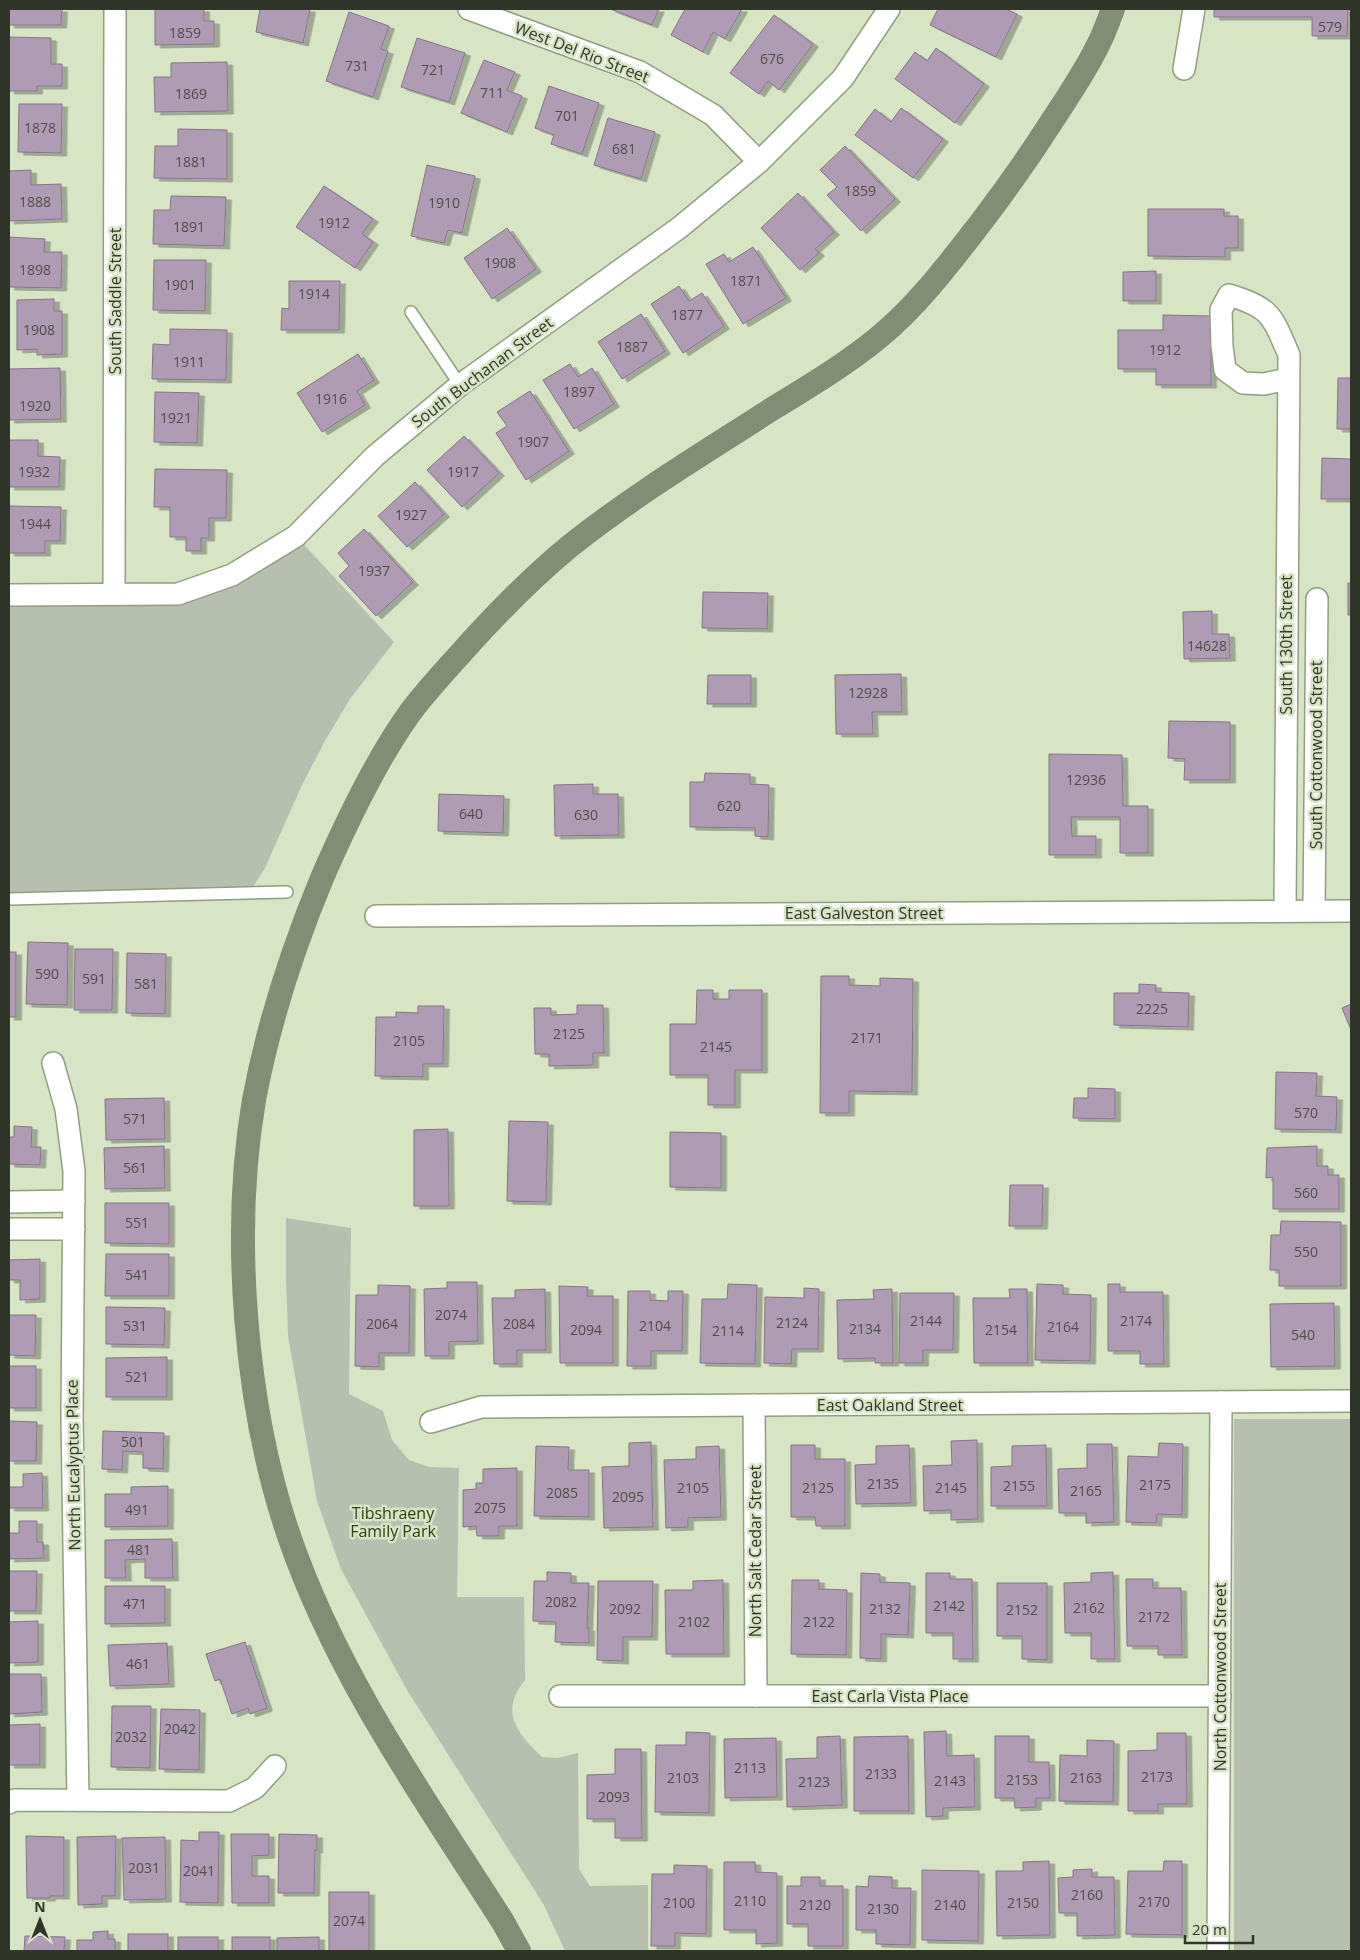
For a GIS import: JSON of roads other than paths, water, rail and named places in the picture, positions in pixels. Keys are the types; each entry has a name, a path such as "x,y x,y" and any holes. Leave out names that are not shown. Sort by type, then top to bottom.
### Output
{"street":[{"name":"South Saddle Street","path":"114,594 115,9"},
{"name":"West Del Rio Street","path":"469,9 640,72 712,115 758,162"},
{"name":"South Buchanan Street","path":"9,595 178,594 232,575 296,536 375,456 460,385 679,228 758,162 844,78 889,9"},
{"path":"1184,70 1194,9"},
{"name":"South 130th Street","path":"1285,911 1288,379"},
{"name":"South Cottonwood Street","path":"1314,910 1317,599"},
{"name":"East Galveston Street","path":"376,916 1351,911"},
{"name":"North Eucalyptus Place","path":"53,1063 66,1109 74,1171 72,1418 78,1800"},
{"path":"9,1202 74,1201"},
{"path":"9,1229 74,1228"},
{"name":"East Oakland Street","path":"431,1422 481,1407 1351,1401"},
{"name":"North Cottonwood Street","path":"1218,1951 1220,1402"},
{"name":"North Salt Cedar Street","path":"754,1406 756,1696"},
{"name":"East Carla Vista Place","path":"560,1696 1220,1696"},
{"path":"9,1803 14,1800 229,1801 255,1788 275,1766"}],"lane":[{"path":"411,312 460,385"},
{"path":"9,899 287,892"}],"waterway":[{"path":"519,1951 503,1922 384,1735 357,1687 309,1588 289,1536 274,1486 262,1433 253,1377 246,1320 243,1263 247,1152 254,1100 266,1044 282,987 311,905 351,815 384,752 409,714 428,690 501,610 541,571 594,527 670,475 839,367 892,326 956,255 1026,161 1089,62 1102,37 1113,9"}],"park label":[{"name":"Tibshraeny Family Park","path":"393,1522"}]}
